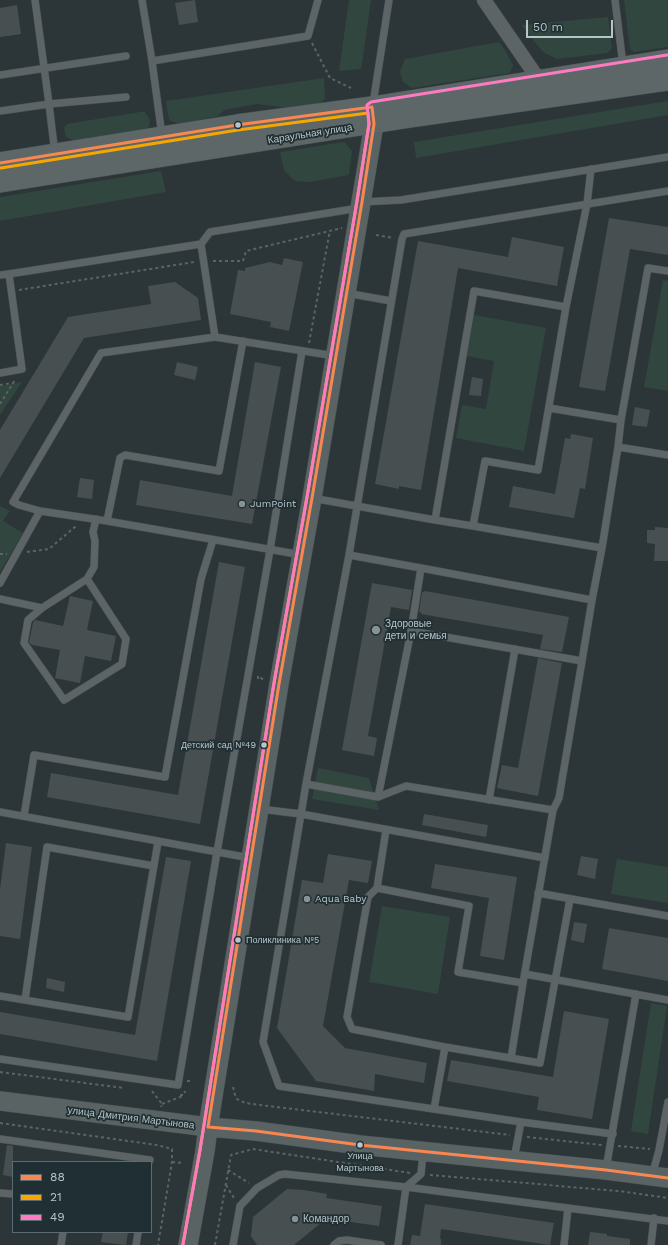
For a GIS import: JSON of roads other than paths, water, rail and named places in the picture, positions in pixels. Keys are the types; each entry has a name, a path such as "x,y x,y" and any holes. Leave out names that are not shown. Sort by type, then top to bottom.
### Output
{"main road":[{"name":"Караульная улица","path":"0,182 373,115 539,80 668,60"},
{"name":"Караульная улица","path":"0,163 162,136 373,115 668,80"},
{"path":"188,1245 203,1161 279,684 361,205 373,115"},
{"name":"улица Дмитрия Мартынова","path":"0,1101 208,1127 256,1131 360,1145 606,1170 660,1177"}],"street":[{"path":"484,0 539,80"}],"lane":[{"path":"35,0 55,154"},
{"path":"142,0 162,136"},
{"path":"152,61 308,36 318,0"},
{"path":"373,115 389,0"},
{"path":"615,0 624,67"},
{"path":"0,75 126,56"},
{"path":"0,111 49,104 126,97"},
{"path":"0,275 201,244 210,232 361,205 401,200 668,157"},
{"path":"473,526 485,461 538,470 566,307 587,204 591,169"},
{"path":"613,1134 278,1086 263,1042 306,784 349,555 391,301 404,234 668,192"},
{"path":"201,244 215,337"},
{"path":"511,1058 553,810 559,798 602,548 621,420 648,268 668,271"},
{"path":"0,373 22,369 9,274"},
{"path":"435,520 474,291 566,307"},
{"path":"346,293 391,301"},
{"path":"302,555 96,519 40,511 13,502 101,353 215,337 335,356"},
{"path":"107,521 120,458 125,455 219,471 242,342"},
{"path":"0,1059 178,1085 270,550 302,351"},
{"path":"549,408 621,420"},
{"path":"618,447 668,455"},
{"path":"312,498 602,548"},
{"path":"0,583 40,511"},
{"path":"87,579 126,639 122,664 64,700 24,643 28,620 42,608 87,579 94,567 93,532 96,519"},
{"path":"24,816 34,755 165,777 201,579 213,540"},
{"path":"349,555 592,600"},
{"path":"378,797 411,631 421,568"},
{"path":"0,599 42,608"},
{"path":"411,631 582,661"},
{"path":"489,800 515,649"},
{"path":"306,784 378,797 406,786 553,810"},
{"path":"260,809 301,814 545,858"},
{"path":"0,812 251,859"},
{"path":"386,830 377,888 368,897 347,1017 352,1029 540,1063 570,899"},
{"path":"0,996 128,1017 158,842"},
{"path":"25,1000 47,847 154,866"},
{"path":"377,888 469,906 458,972 523,983"},
{"path":"538,894 668,916"},
{"path":"525,974 668,1000"},
{"path":"606,1170 636,994"},
{"path":"434,1109 445,1047"},
{"path":"660,1177 660,1150 665,1137 668,1102"},
{"path":"514,1161 521,1122"},
{"path":"0,1139 150,1161"},
{"path":"398,1245 406,1187 420,1174 424,1151"},
{"path":"233,1245 240,1206 257,1188 279,1175 285,1174 406,1187 668,1221"},
{"path":"0,1193 12,1194"},
{"path":"564,1245 568,1208"},
{"path":"651,1245 654,1218"},
{"path":"62,1245 63,1233"},
{"path":"136,1245 138,1233"},
{"path":"334,1245 339,1241 347,1240 381,1245"}],"place":[{"name":"JumPoint","path":"242,504"},
{"name":"Здоровые дети и семья","path":"376,630"},
{"name":"Детский сад №49","path":"264,745"},
{"name":"Aqua Baby","path":"307,899"},
{"name":"Поликлиника №5","path":"238,940"},
{"name":"Улица Мартынова","path":"360,1145"},
{"name":"Командор","path":"295,1219"}]}
